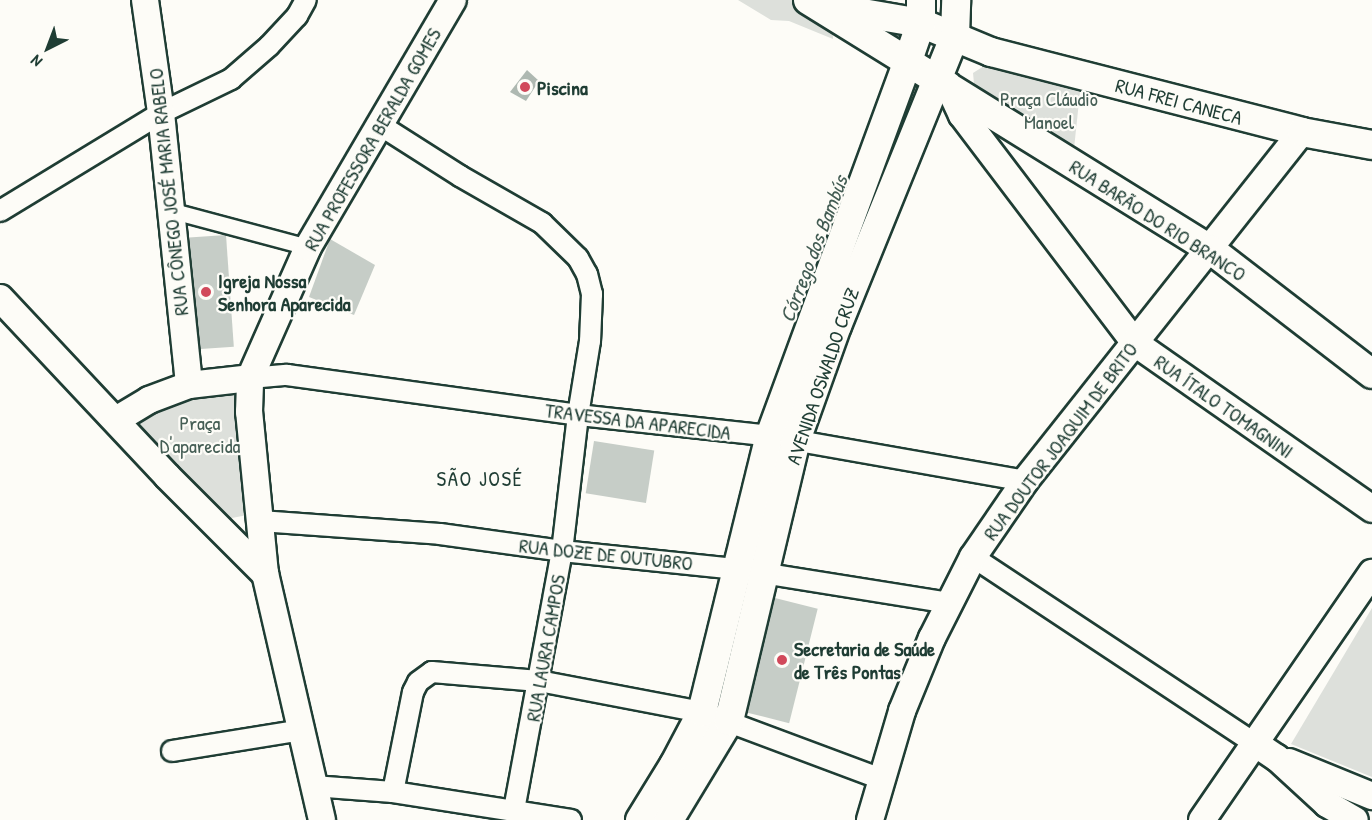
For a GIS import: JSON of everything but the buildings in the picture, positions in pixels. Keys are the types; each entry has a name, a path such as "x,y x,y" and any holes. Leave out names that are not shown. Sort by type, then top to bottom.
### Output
{"main road":[{"name":"AVENIDA OSWALDO CRUZ","path":"782,439 954,94 957,0"},
{"name":"RUA FREI CANECA","path":"813,3 921,11 955,36 990,52 1302,132 1372,145"},
{"name":"RUA BARÃO DO RIO BRANCO","path":"813,3 954,94 1210,250 1372,374"},
{"name":"AVENIDA OSWALDO CRUZ","path":"669,820 729,721 751,571 782,439 907,63 921,11"},
{"name":"AVENIDA OSWALDO CRUZ","path":"640,820 674,765 702,712 751,571"}],"street":[{"name":"RUA CÔNEGO JOSÉ MARIA RABELO","path":"145,0 161,113 189,385"},
{"path":"0,211 161,113 231,79 269,46 297,15 306,0"},
{"name":"RUA PROFESSORA BERALDA GOMES","path":"250,378 308,247 453,0"},
{"name":"RUA ÍTALO TOMAGNINI","path":"954,94 1135,343 1372,509"},
{"name":"RUA LAURA CAMPOS","path":"380,125 460,176 542,223 578,258 587,274 592,294 590,341 578,415 562,551 513,811"},
{"name":"RUA DOUTOR JOAQUIM DE BRITO","path":"870,820 902,711 950,603 974,557 1025,481 1302,132"},
{"path":"170,210 308,247"},
{"path":"0,298 265,574"},
{"name":"TRAVESSA DA APARECIDA","path":"250,378 287,375 578,415 782,439 1025,481"},
{"path":"116,420 149,400 189,385 250,378 249,412 265,574 322,820"},
{"path":"218,527 260,521"},
{"name":"RUA DOZE DE OUTUBRO","path":"260,521 440,534 562,551 751,571 950,603"},
{"path":"974,557 1277,758 1311,791 1355,820"},
{"path":"1202,820 1372,573"},
{"path":"393,792 413,692 425,675 432,672 539,681 702,712 881,779"},
{"path":"172,751 302,730"},
{"path":"1277,758 1372,796"},
{"path":"313,786 393,792 571,820"}],"green space":[{"path":"738,0 798,0 833,30 833,39 789,21 771,20"},
{"name":"Praça Cláudio Manoel","path":"984,66 1080,92 1073,158 975,94 973,73"},
{"name":"Praça D'aparecida","path":"243,384 253,514 221,520 127,422 151,406"},
{"path":"1372,608 1372,777 1291,744"}],"shaded area":[{"name":"Piscina","path":"527,70 539,81 526,101 510,92"}],"place":[{"name":"Piscina","path":"525,87"},
{"name":"Igreja Nossa Senhora Aparecida","path":"206,292"},
{"name":"Secretaria de Saúde de Três Pontas","path":"782,660"}],"district":[{"name":"SÃO JOSÉ","path":"480,479"}],"water label":[{"name":"Córrego dos Bambús","path":"814,249"}]}
